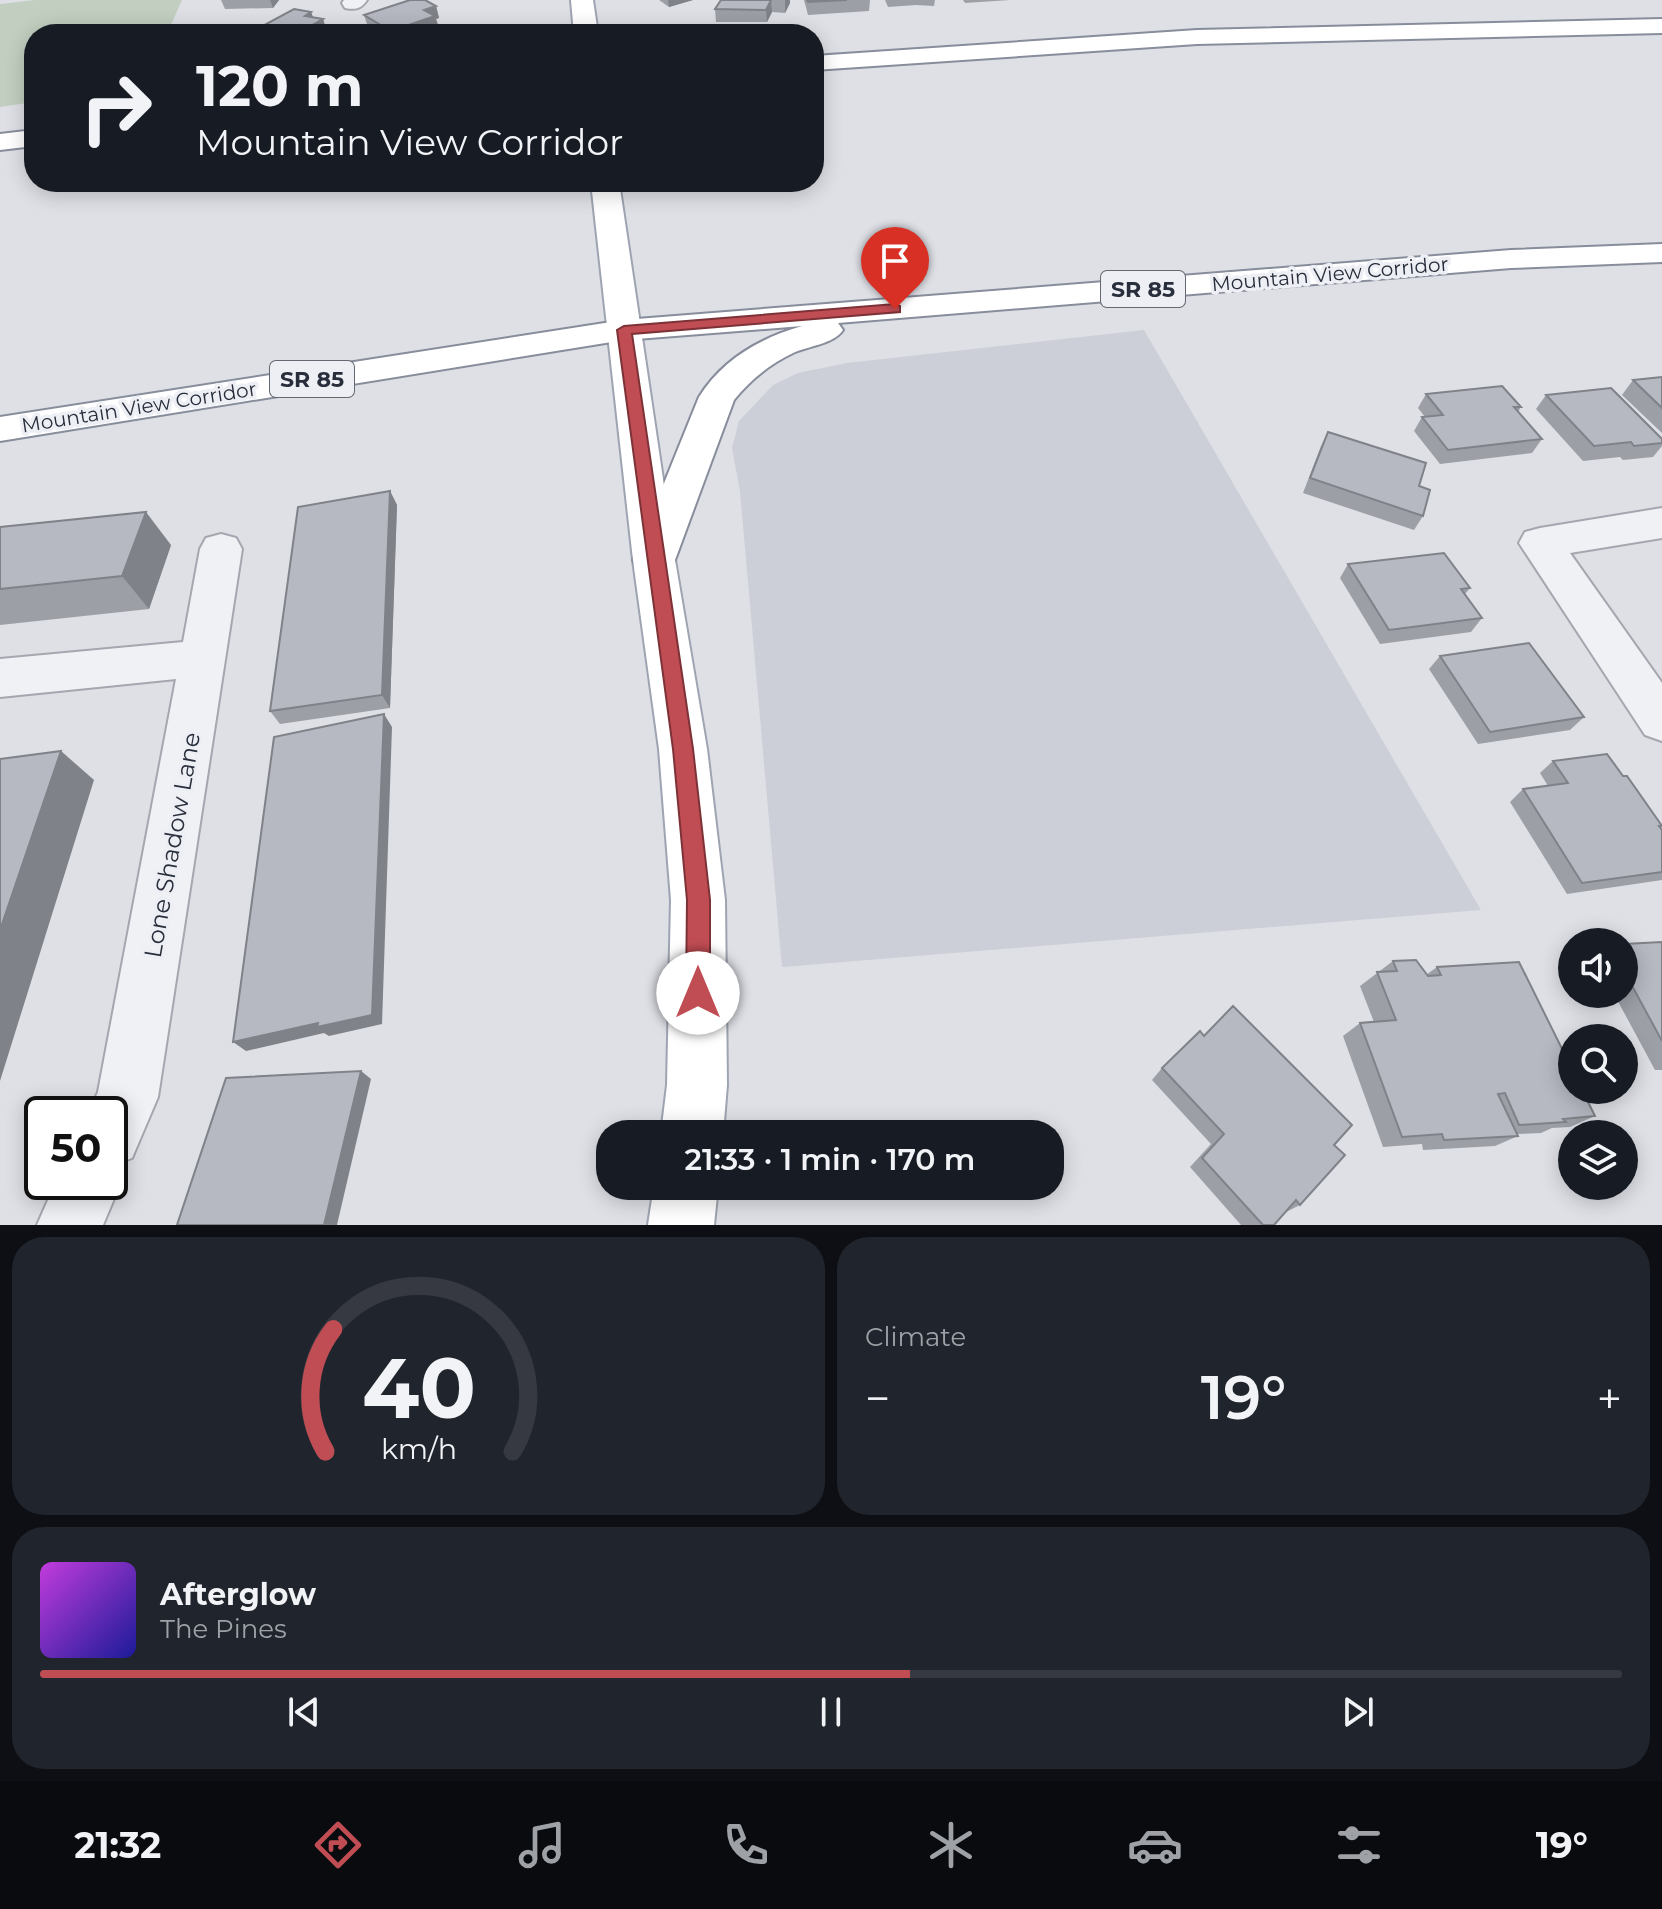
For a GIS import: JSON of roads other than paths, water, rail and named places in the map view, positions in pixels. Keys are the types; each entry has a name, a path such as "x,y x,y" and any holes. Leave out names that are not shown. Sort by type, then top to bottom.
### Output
{"main road":[{"path":"582,0 585,24"},
{"path":"824,62 1197,37 1662,26"},
{"path":"0,142 24,139"},
{"path":"606,192 654,560 683,749 698,900 697,1085 693,1120"},
{"name":"Mountain View Corridor","path":"0,429 624,330 1511,259 1662,253"},
{"path":"654,560 717,397 724,387 761,354 803,335 926,306"},
{"path":"681,1225 684,1200"}],"street":[{"path":"1662,523 1540,543 1662,721"},
{"name":"Lone Shadow Lane","path":"128,1097 221,549"},
{"path":"0,678 204,658"},
{"path":"70,1225 81,1200"}]}
